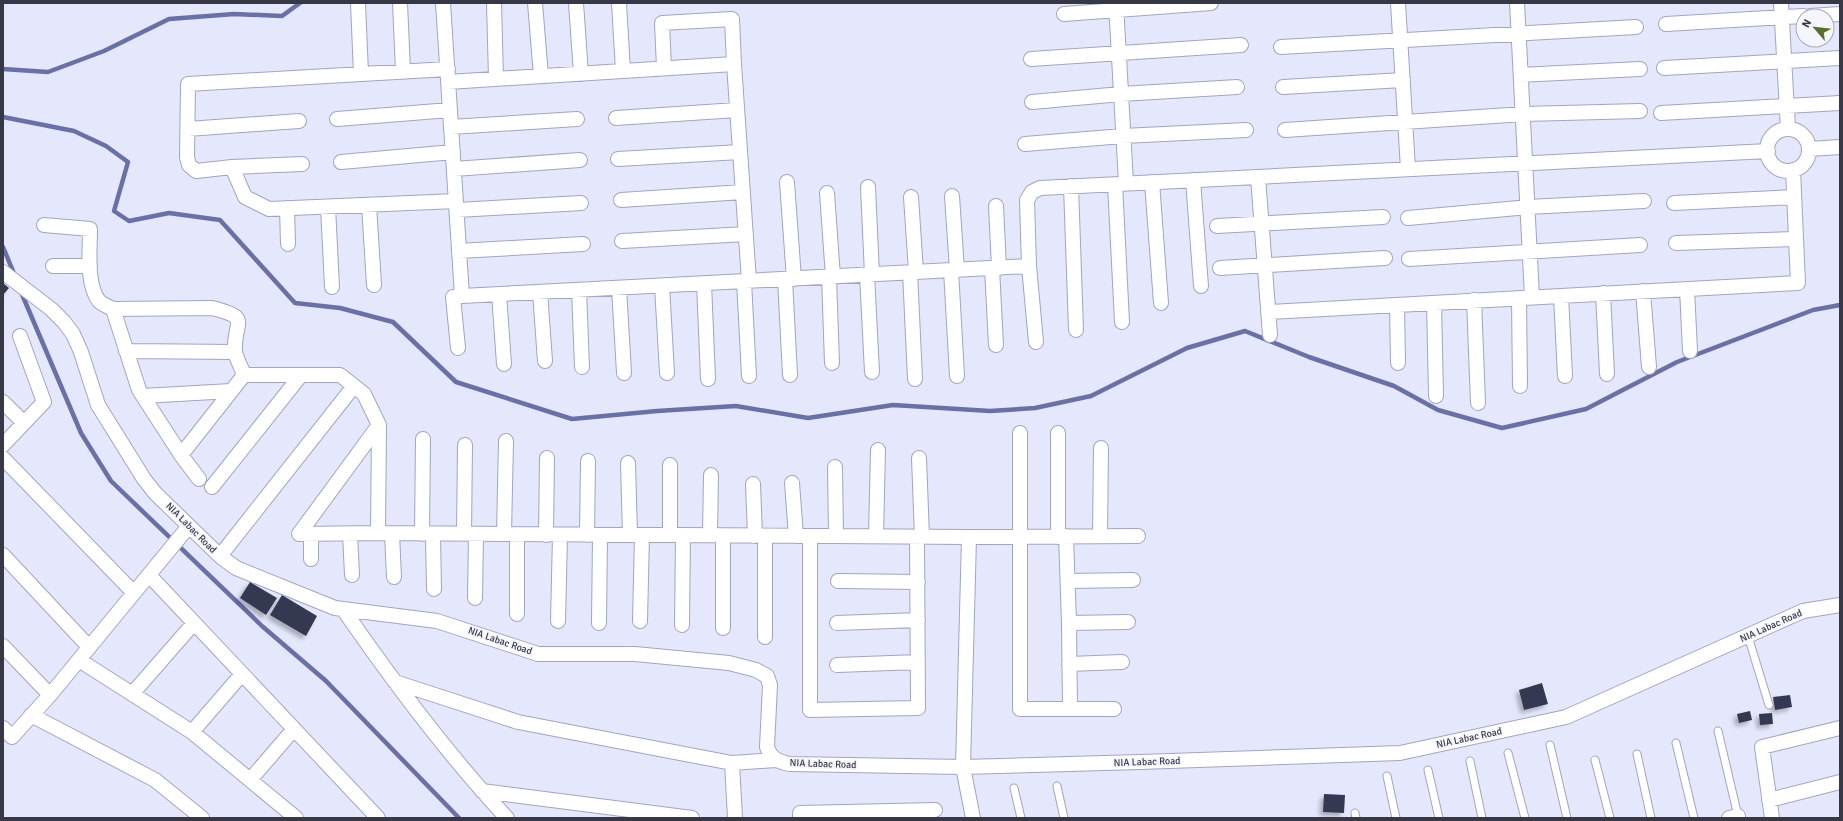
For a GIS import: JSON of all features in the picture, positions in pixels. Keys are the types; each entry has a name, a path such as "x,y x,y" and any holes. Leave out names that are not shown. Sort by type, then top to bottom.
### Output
{"street":[{"path":"358,3 360,74"},
{"path":"400,3 403,71"},
{"path":"443,3 462,296"},
{"path":"494,3 496,79"},
{"path":"535,3 541,76"},
{"path":"576,3 581,74"},
{"path":"619,3 623,71"},
{"path":"1064,14 1116,6 1210,3"},
{"path":"1398,3 1408,169"},
{"path":"1517,3 1530,251 1520,386"},
{"path":"1781,3 1788,129"},
{"path":"1116,6 1123,136 1120,184 1122,322"},
{"path":"1666,24 1795,17"},
{"path":"664,68 662,23 732,19 746,234 749,376"},
{"path":"1281,47 1401,39 1636,28"},
{"path":"1031,59 1241,45"},
{"path":"1664,68 1840,58"},
{"path":"302,164 232,167 196,171 189,165 187,157 188,84 403,71 496,79 734,64"},
{"path":"1521,75 1640,69"},
{"path":"1283,87 1403,80"},
{"path":"1032,102 1121,94 1237,87"},
{"path":"1661,113 1840,103"},
{"path":"337,119 450,110"},
{"path":"616,118 737,110"},
{"path":"1285,130 1524,114 1640,111"},
{"path":"451,126 577,119"},
{"path":"188,129 299,121"},
{"path":"1788,129 1800,132 1807,140 1809,149 1807,159 1801,166 1793,170 1784,170 1776,166 1770,160 1768,151 1769,142 1774,135 1782,130 1788,129"},
{"path":"1025,144 1123,136 1246,130"},
{"path":"1809,149 1840,147"},
{"path":"1036,342 1027,200 1032,192 1040,188 1768,151"},
{"path":"341,162 453,152"},
{"path":"618,159 740,152"},
{"path":"454,169 580,160"},
{"path":"232,167 245,197 269,209 368,205 581,203"},
{"path":"1268,312 1798,283 1793,170"},
{"path":"1258,177 1270,335"},
{"path":"1193,180 1201,286"},
{"path":"787,182 790,375"},
{"path":"1152,182 1161,303"},
{"path":"1071,186 1076,330"},
{"path":"868,187 872,372"},
{"path":"621,200 743,192"},
{"path":"827,193 831,277 832,363"},
{"path":"952,196 957,376"},
{"path":"911,197 914,379"},
{"path":"1674,203 1794,197"},
{"path":"1408,218 1528,207 1644,202"},
{"path":"368,205 374,285"},
{"path":"996,206 996,345"},
{"path":"328,207 332,287"},
{"path":"287,208 288,244"},
{"path":"1217,226 1262,222 1383,218"},
{"path":"44,225 90,229 90,266 93,288 100,302 113,309 212,308 226,311 235,316 239,323 235,352 244,375"},
{"path":"622,241 746,234"},
{"path":"1676,243 1796,239"},
{"path":"459,251 583,244"},
{"path":"1409,259 1640,245"},
{"path":"1220,268 1265,264 1385,258"},
{"path":"53,266 90,266"},
{"path":"458,348 454,297 1030,266"},
{"name":"NIA Labac Road","path":"3,272 51,309 73,334 81,352 98,405 155,493 186,531 236,568 317,602 343,609 437,621 538,654 636,654 729,663 756,670 767,676 770,684 767,748 769,754 776,760 790,764 963,767 1400,753 1566,718 1803,611 1840,605"},
{"path":"704,283 708,379"},
{"path":"662,286 667,373"},
{"path":"619,288 624,373"},
{"path":"1687,289 1690,351"},
{"path":"579,290 582,367"},
{"path":"1643,291 1649,367"},
{"path":"540,292 544,361"},
{"path":"1603,293 1607,374"},
{"path":"499,294 504,364"},
{"path":"1561,296 1565,376"},
{"path":"1474,300 1478,403"},
{"path":"1434,302 1436,396"},
{"path":"1397,305 1398,363"},
{"path":"113,309 139,390 180,455 199,479"},
{"path":"3,445 44,402 20,336"},
{"path":"126,351 235,352"},
{"path":"244,375 340,375 364,394 379,425 378,533"},
{"path":"180,455 244,375"},
{"path":"212,487 301,375"},
{"path":"220,556 354,386"},
{"path":"143,396 232,391"},
{"path":"3,402 24,424"},
{"path":"379,425 299,534 378,533 920,537 1138,536"},
{"path":"1020,433 1020,709 1114,709"},
{"path":"1058,433 1062,536 1068,581 1070,709"},
{"path":"423,439 428,534 434,589"},
{"path":"506,441 517,614"},
{"path":"465,445 475,598"},
{"path":"1100,536 1101,448"},
{"path":"876,536 878,450"},
{"path":"3,458 134,593"},
{"path":"547,458 558,621"},
{"path":"792,483 803,536 810,710 918,708 918,582 920,537 919,458"},
{"path":"588,461 599,623"},
{"path":"628,463 636,535 640,621"},
{"path":"670,465 682,625"},
{"path":"835,467 836,536"},
{"path":"711,475 717,535 723,628"},
{"path":"753,484 760,536 765,637"},
{"path":"3,728 12,737 79,660 186,531"},
{"path":"311,534 311,559"},
{"path":"350,534 352,575"},
{"path":"392,534 394,577"},
{"path":"969,537 963,767 974,818"},
{"path":"3,555 89,647"},
{"path":"149,576 378,818"},
{"path":"1068,581 1133,580"},
{"path":"838,582 918,582"},
{"path":"343,609 395,682 482,791 507,818"},
{"path":"837,623 918,620"},
{"path":"1069,623 1128,622"},
{"path":"132,694 194,623"},
{"path":"3,646 50,694"},
{"path":"79,660 192,732 296,818"},
{"path":"837,665 918,662"},
{"path":"1069,664 1122,662"},
{"path":"192,732 242,674"},
{"path":"395,682 518,722 732,763 776,760"},
{"path":"31,716 155,780 202,818"},
{"path":"1772,818 1762,747 1840,728"},
{"path":"250,780 294,729"},
{"path":"732,763 735,818"},
{"path":"1769,800 1840,782"},
{"path":"482,791 692,818"},
{"path":"800,818 800,813 878,815 920,814 935,810"}],"lane":[{"path":"1748,636 1769,705"},
{"path":"1718,731 1734,817"},
{"path":"1676,743 1694,818"},
{"path":"1550,745 1568,818"},
{"path":"1508,753 1525,818"},
{"path":"1637,754 1651,818"},
{"path":"1595,760 1610,818"},
{"path":"1470,761 1482,818"},
{"path":"1428,770 1439,818"},
{"path":"1387,776 1396,818"},
{"path":"1057,786 1064,818"},
{"path":"1014,788 1021,818"}],"building":[{"path":"3,283 9,288 3,295"},
{"path":"250,582 277,598 266,615 240,598"},
{"path":"282,595 317,616 306,636 270,615"},
{"path":"1542,683 1548,704 1524,710 1519,690"},
{"path":"1790,695 1792,707 1775,710 1773,697"},
{"path":"1750,711 1752,720 1739,723 1737,714"},
{"path":"1772,713 1773,724 1760,725 1759,714"},
{"path":"1324,794 1345,795 1344,813 1323,812"}],"waterway":[{"path":"3,69 48,72 104,51 169,19 234,14 282,16 300,3"},
{"path":"3,117 74,131 106,146 128,162 114,211 129,221 169,213 220,220 295,303 340,308 393,322 456,382 572,419 657,411 736,406 808,418 893,405 990,411 1035,408 1091,396 1187,348 1245,331 1309,357 1394,386 1438,410 1502,428 1586,409 1677,362 1813,310 1840,305"},
{"path":"3,247 15,276"},
{"path":"21,292 81,433 111,481 262,626 326,681 459,818"}]}
